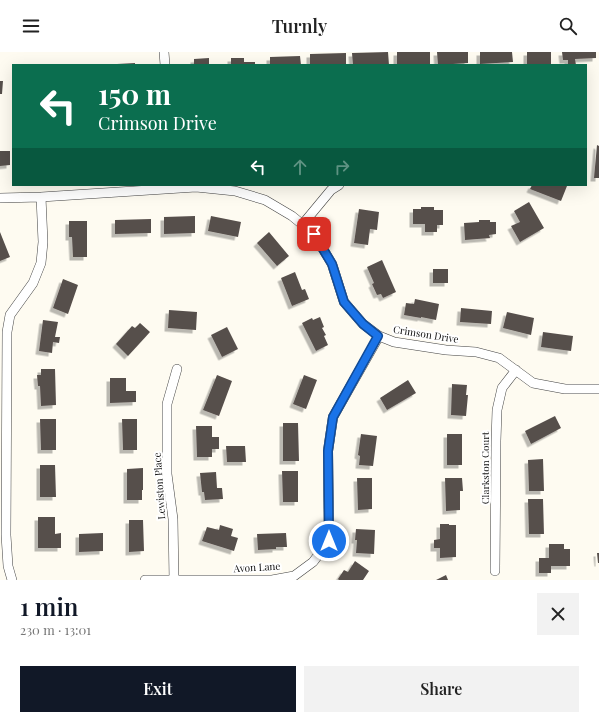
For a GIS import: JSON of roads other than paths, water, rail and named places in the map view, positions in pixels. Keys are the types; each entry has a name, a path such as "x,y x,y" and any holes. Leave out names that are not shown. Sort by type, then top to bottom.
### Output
{"street":[{"path":"164,52 165,64"},
{"path":"302,225 332,190 338,186"},
{"name":"Crimson Drive","path":"0,198 41,197 172,187 196,187 235,191 265,200 292,216 314,234 332,264 344,302 363,324 378,336 394,342 446,350 476,352 499,358 532,383 565,389 599,390"},
{"path":"12,580 8,566 6,535 7,332 10,315 33,283 41,263 43,242 41,197"},
{"name":"Avon Lane","path":"146,580 272,580 294,576 313,562 329,541 328,451 333,417 378,336"},
{"name":"Lewiston Place","path":"174,580 173,519 167,474 168,404 177,369"},
{"name":"Clarkston Court","path":"495,571 497,410 502,388 516,370"}]}
